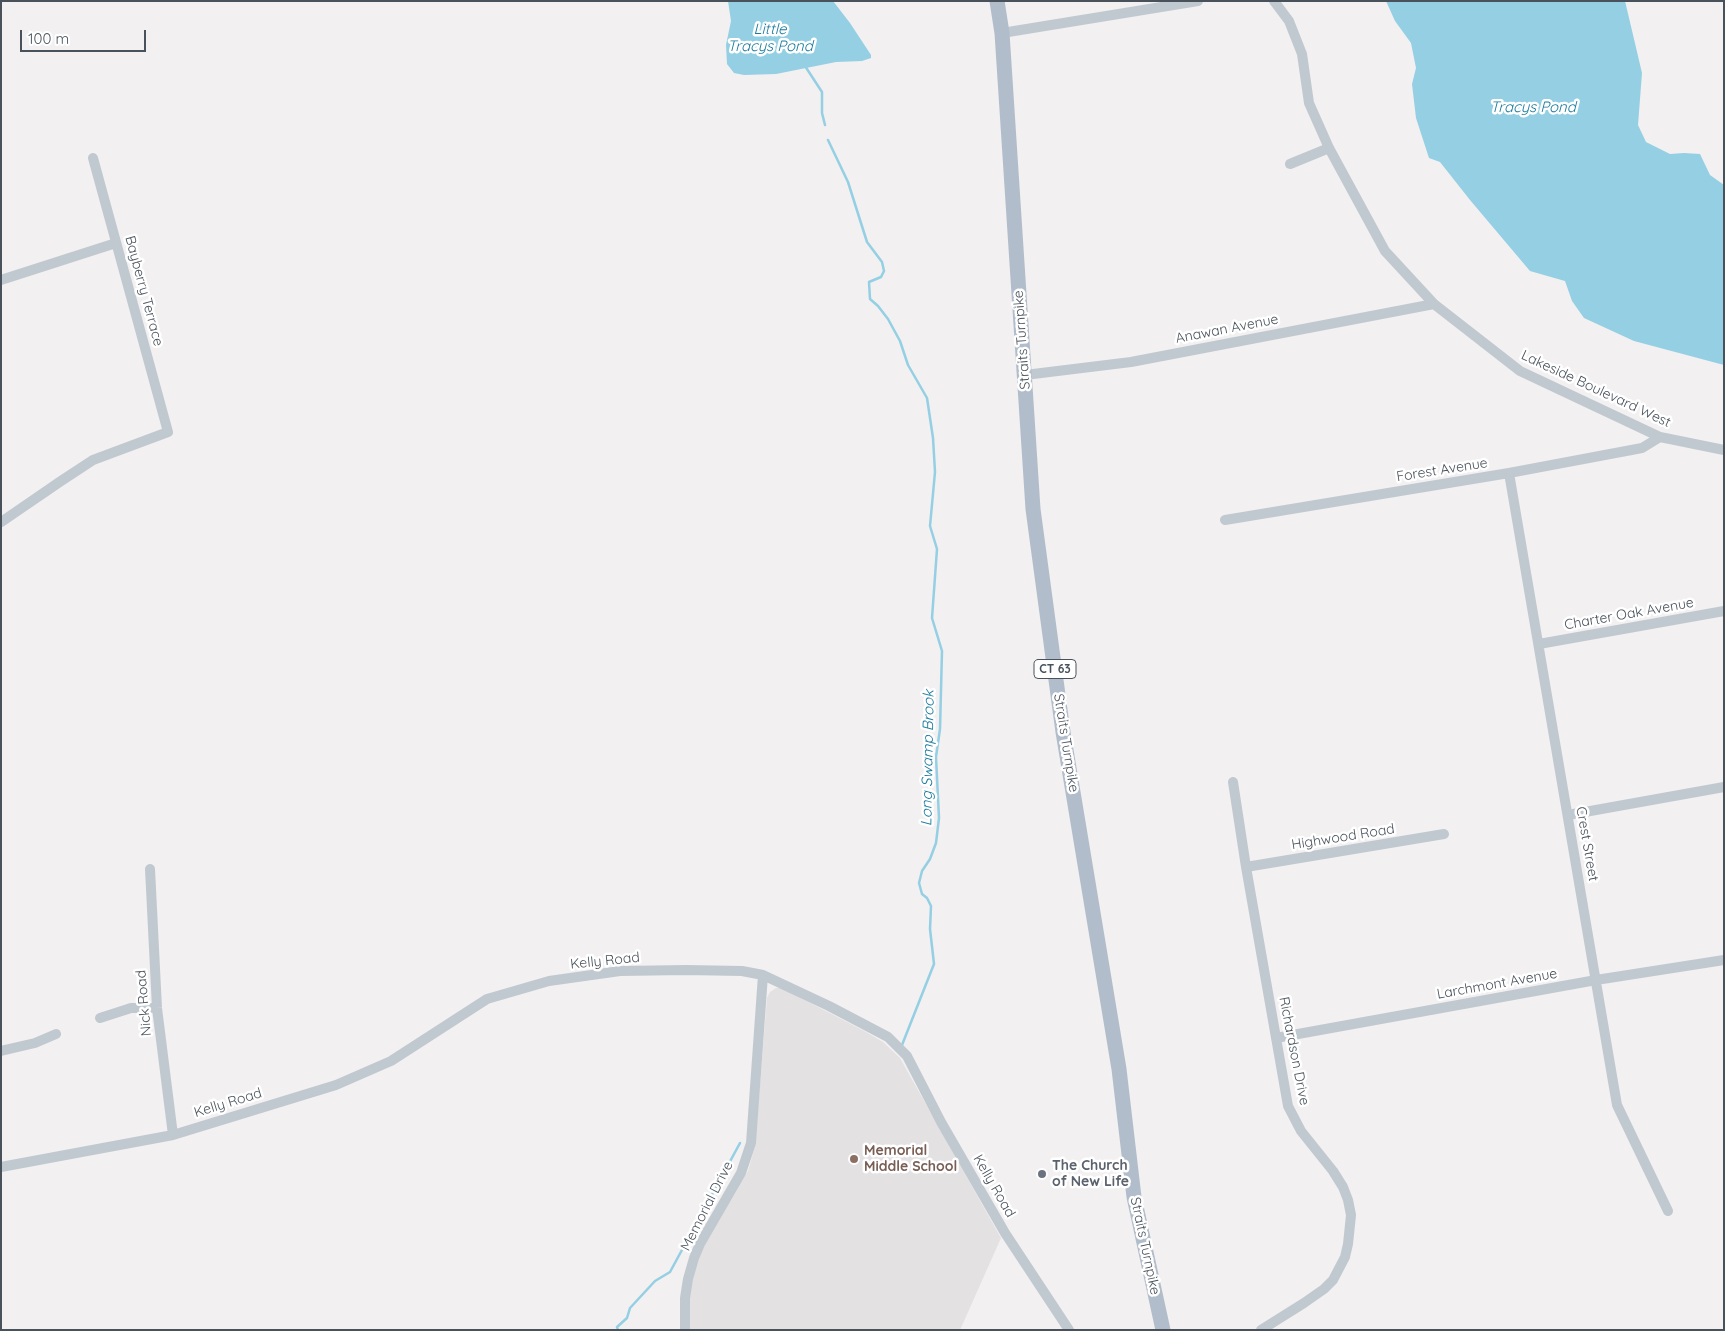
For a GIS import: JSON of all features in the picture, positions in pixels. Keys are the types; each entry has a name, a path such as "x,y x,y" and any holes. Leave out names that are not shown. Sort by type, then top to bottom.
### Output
{"main road":[{"name":"Straits Turnpike","path":"997,1 1002,33 1033,509 1063,732 1118,1069 1134,1197 1163,1330"}],"street":[{"path":"1002,33 1198,1"},
{"name":"Lakeside Boulevard West","path":"1274,1 1289,21 1302,54 1309,103 1329,148 1385,251 1434,304 1520,371 1660,437 1724,450"},
{"path":"1290,164 1329,148"},
{"name":"Bayberry Terrace","path":"1,522 94,460 168,432 93,158"},
{"path":"1,280 116,243"},
{"name":"Anawan Avenue","path":"1025,375 1131,362 1434,304"},
{"name":"Forest Avenue","path":"1225,520 1509,473 1642,448 1660,437"},
{"name":"Crest Street","path":"1509,473 1617,1105 1668,1211"},
{"name":"Charter Oak Avenue","path":"1539,644 1724,611"},
{"name":"Richardson Drive","path":"1233,782 1288,1106 1301,1131 1343,1186 1348,1200 1350,1215 1350,1229 1345,1257 1333,1280 1304,1303 1261,1330"},
{"path":"1568,815 1724,787"},
{"name":"Highwood Road","path":"1246,867 1444,834"},
{"name":"Nick Road","path":"150,869 157,1008 173,1135"},
{"name":"Larchmont Avenue","path":"1276,1038 1596,980 1724,960"},
{"name":"Kelly Road","path":"1,1167 173,1135 336,1084 391,1061 487,999 549,981 620,971 732,971 763,975 801,992 888,1037 907,1056 941,1122 1002,1228 1068,1330"},
{"name":"Memorial Drive","path":"685,1330 685,1298 694,1258 700,1244 741,1173 751,1143 763,975"},
{"path":"100,1018 131,1008 157,1008"},
{"path":"1,1051 35,1043 56,1034"}],"shaded area":[{"name":"Memorial Middle School","path":"776,988 782,988 866,1032 883,1042 900,1058 1001,1238 960,1330 690,1330 690,1293 700,1254 748,1171 755,1146 767,998 770,992"}],"water":[{"name":"Little Tracys Pond","path":"728,1 833,1 850,23 871,55 871,58 862,61 836,62 776,74 744,75 734,73 727,64 726,45 731,21"},
{"name":"Tracys Pond","path":"1386,1 1625,1 1642,73 1638,125 1646,142 1670,154 1700,154 1710,175 1724,185 1724,365 1634,341 1584,318 1572,301 1565,281 1530,271 1440,162 1429,158 1416,118 1412,84 1416,68 1411,43 1395,21"}],"waterway":[{"name":"Long Swamp Brook","path":"805,66 822,92 822,113 825,125"},
{"name":"Long Swamp Brook","path":"828,140 848,182 867,242 882,262 884,271 881,277 869,282 870,299 888,319 900,341 908,365 927,398 933,438 935,472 930,526 937,549 932,618 942,651 940,729 936,757 939,818 936,843 930,859 922,871 919,883 922,894 927,898 931,906 930,929 934,964 902,1045"},
{"name":"Long Swamp Brook","path":"618,1330 617,1327 627,1318 630,1308 655,1281 670,1272 740,1143"}],"place":[{"name":"Memorial Middle School","path":"854,1159"},
{"name":"The Church of New Life","path":"1042,1174"}]}
